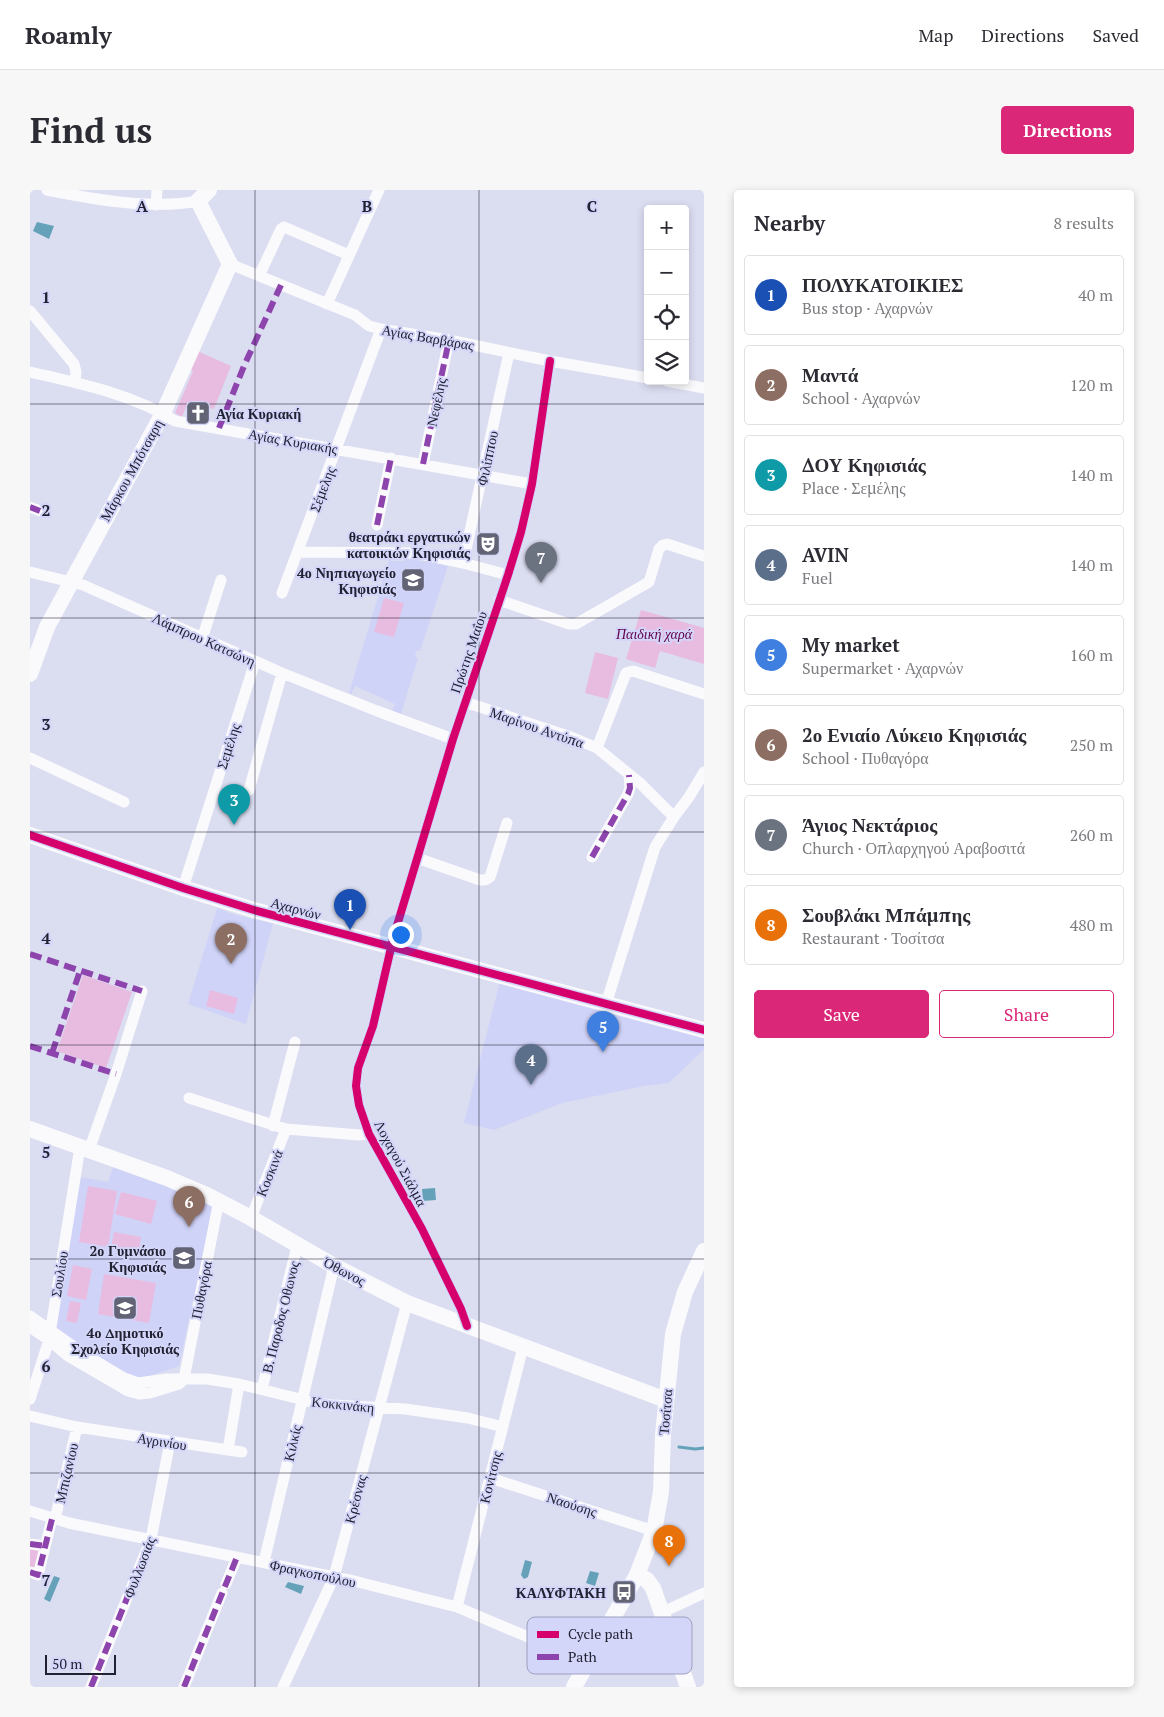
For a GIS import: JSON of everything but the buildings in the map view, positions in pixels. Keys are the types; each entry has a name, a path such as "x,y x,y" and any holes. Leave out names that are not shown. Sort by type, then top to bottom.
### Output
{"street":[{"path":"47,190 173,205 204,196 230,264"},
{"path":"156,204 157,190"},
{"path":"327,304 379,190"},
{"path":"259,276 281,229 284,227 349,255"},
{"name":"Αγίας Βαρβάρας","path":"230,264 355,315 369,326 644,377"},
{"name":"Μάρκου Μπότσαρη","path":"30,674 47,627 163,413 230,264"},
{"path":"30,311 74,364 76,372 75,382"},
{"name":"Σέμελης","path":"282,593 382,329"},
{"name":"Νεφέλης","path":"423,464 449,340"},
{"name":"Φιλίππου","path":"463,562 509,353"},
{"name":"Πρώτης Μαΐου","path":"391,947 452,739 521,532 532,484 550,361"},
{"name":"Αγίας Κυριακής","path":"30,372 75,382 118,396 163,413 175,421 532,484"},
{"path":"688,385 704,388"},
{"path":"378,525 391,458"},
{"path":"499,600 569,624 576,624 649,582 659,549 663,545 667,544 704,556"},
{"path":"298,552 416,553 463,562 508,575"},
{"name":"Λάμπρου Κατσώνη","path":"30,572 82,585 282,674 452,739"},
{"path":"202,639 221,580"},
{"name":"Σεμέλης","path":"183,888 255,662"},
{"name":"Μαρίνου Αντύπα","path":"465,702 571,737 597,748 626,673 633,672 704,694"},
{"path":"249,790 282,674"},
{"path":"597,748 646,788 674,817"},
{"path":"30,758 124,802"},
{"path":"606,1004 655,847 704,772"},
{"path":"592,858 628,794 630,788 629,775"},
{"path":"417,858 480,880 485,880 490,877 506,823"},
{"name":"Αχαρνών","path":"30,835 183,888 254,910 704,1030"},
{"name":"Λοχαγού Σιάλμα","path":"391,947 373,1026 358,1068 356,1086 359,1105 369,1134 422,1229 467,1326"},
{"name":"Σουλίου","path":"30,1399 49,1335 84,1148 116,1074 142,991"},
{"path":"273,1126 294,1042"},
{"path":"189,1098 286,1129 359,1135 369,1134"},
{"name":"Όθωνος","path":"30,1129 167,1178 219,1200 297,1246 407,1304 666,1400"},
{"name":"Κοσκινά","path":"251,1218 286,1129"},
{"name":"Πυθαγόρα","path":"184,1379 219,1200"},
{"name":"Β. Παροδος Οθωνος","path":"262,1389 297,1246"},
{"name":"Τοσίτσα","path":"613,1617 633,1582 654,1531 661,1492 663,1435 670,1358 678,1313 685,1292 704,1251"},
{"name":"Κιλκίς","path":"264,1562 334,1266"},
{"name":"Κρέσνας","path":"283,1687 334,1577 407,1304"},
{"name":"Κοκκινάκη","path":"30,1316 49,1335"},
{"name":"Κοκκινάκη","path":"30,1327 49,1335 131,1381 144,1383 167,1379 207,1379 239,1384 332,1405 405,1409 459,1417 503,1427"},
{"name":"Κονίτσης","path":"457,1606 523,1347"},
{"path":"228,1450 239,1384"},
{"name":"Αγρινίου","path":"30,1416 77,1427 242,1452"},
{"name":"Μπιζανίου","path":"34,1574 54,1519 77,1427"},
{"name":"Φυλλωσιάς","path":"93,1686 151,1539 170,1442"},
{"name":"Ναούσης","path":"490,1478 654,1531"},
{"name":"Φραγκοπούλου","path":"30,1510 54,1519 334,1577 457,1606 527,1636"},
{"path":"30,1544 45,1546"},
{"path":"184,1687 237,1557"},
{"path":"633,1582 650,1582 662,1617"},
{"path":"659,1608 704,1593"},
{"name":"Τοσίτσα","path":"574,1687 581,1674"},
{"path":"683,1674 688,1687"}],"shaded area":[{"path":"37,222 54,226 49,239 33,231"},
{"path":"390,557 391,561 405,561 405,558 448,566 420,651 416,651 415,657 418,658 401,714 392,711 395,704 355,686 351,694 349,693"},
{"path":"217,908 235,915 273,923 246,1024 188,1004"},
{"path":"500,981 704,1038 704,1049 669,1083 644,1086 562,1103 494,1130 464,1123"},
{"path":"113,1167 213,1207 179,1366 140,1379 136,1379 77,1344 56,1327 81,1177 108,1182"},
{"path":"435,1188 436,1200 423,1201 422,1189"},
{"path":"525,1560 532,1562 528,1577 524,1579 521,1575"},
{"path":"590,1571 599,1573 595,1586 586,1583"},
{"path":"54,1576 60,1578 50,1602 44,1599"},
{"path":"288,1582 304,1586 301,1594 285,1587"}],"green space":[{"path":"197,351 231,366 214,409 187,404 182,417 175,413 193,371 189,369"},
{"path":"384,598 404,603 394,637 374,632"},
{"name":"Παιδική χαρά","path":"641,610 704,628 704,664 660,651 655,668 626,659"},
{"path":"595,652 618,658 608,699 585,693"},
{"path":"83,975 132,992 106,1068 57,1051"},
{"path":"210,990 238,998 234,1014 206,1006"},
{"path":"88,1186 117,1191 108,1247 79,1242"},
{"path":"121,1192 157,1201 151,1224 115,1214"},
{"path":"114,1232 141,1237 139,1252 111,1247"},
{"path":"73,1265 92,1269 86,1300 67,1296"},
{"path":"104,1274 156,1283 149,1323 98,1314"},
{"path":"70,1301 81,1303 77,1323 66,1321"},
{"path":"30,1547 40,1548 35,1568 30,1569"}],"waterway":[{"path":"679,1447 704,1448"}],"marked path":[{"path":"219,428 244,366 281,285"},
{"path":"423,464 449,340"},
{"path":"377,525 391,458"},
{"path":"30,507 40,511"},
{"path":"592,857 628,794 630,788 629,775"},
{"path":"30,954 142,991"},
{"path":"52,1053 80,971"},
{"path":"30,1046 116,1074"},
{"path":"30,1572 38,1575 52,1519"},
{"path":"91,1687 151,1539"},
{"path":"30,1544 45,1546"},
{"path":"184,1687 237,1557"}],"cycle path":[{"path":"467,1326 461,1309 422,1229 369,1134 359,1105 356,1086 358,1068 373,1026 393,939 453,739 521,532 532,484 550,361"},
{"path":"30,835 183,888 254,910 704,1030"}],"place":[{"name":"Αγία Κυριακή","path":"198,413"},
{"name":"θεατράκι εργατικών κατοικιών Κηφισιάς","path":"488,544"},
{"name":"4ο Νηπιαγωγείο Κηφισιάς","path":"413,580"},
{"name":"Άγιος Νεκτάριος","path":"541,583"},
{"name":"ΔΟΥ Κηφισιάς","path":"234,825"},
{"name":"ΠΟΛΥΚΑΤΟΙΚΙΕΣ","path":"350,930"},
{"name":"Μαντά","path":"231,964"},
{"name":"My market","path":"603,1052"},
{"name":"AVIN","path":"531,1085"},
{"name":"2ο Ενιαίο Λύκειο Κηφισιάς","path":"189,1227"},
{"name":"2ο Γυμνάσιο Κηφισιάς","path":"184,1258"},
{"name":"4ο Δημοτικό Σχολείο Κηφισιάς","path":"125,1308"},
{"name":"Σουβλάκι Μπάμπης","path":"669,1566"},
{"name":"ΚΑΛΥΦΤΑΚΗ","path":"624,1592"}]}
